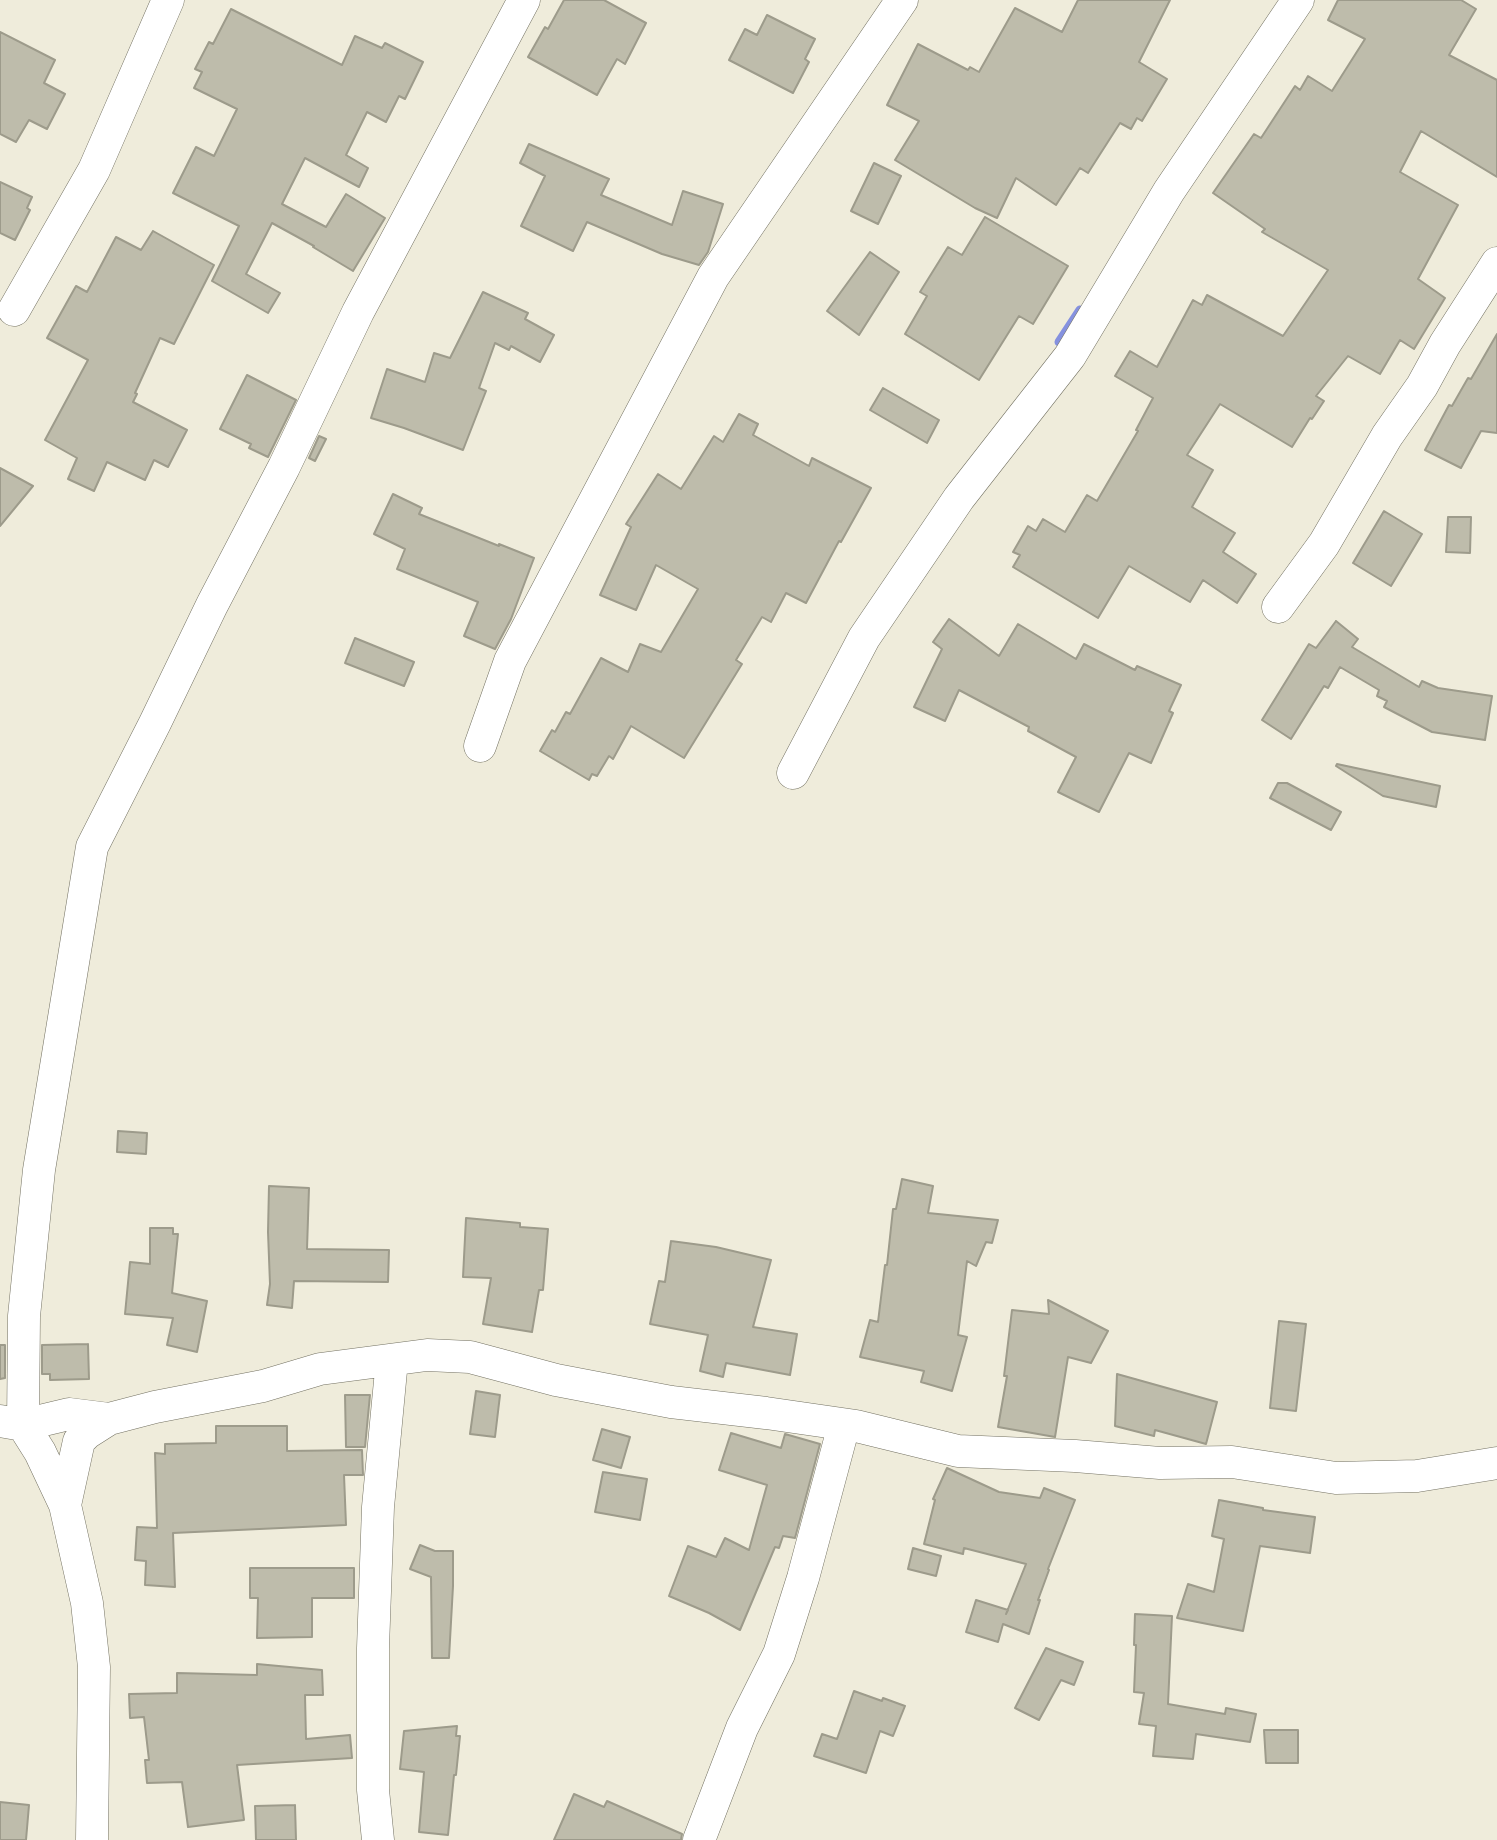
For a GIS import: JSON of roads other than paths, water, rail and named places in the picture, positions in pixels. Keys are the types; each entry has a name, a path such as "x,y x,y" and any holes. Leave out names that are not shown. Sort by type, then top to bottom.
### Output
{"street":[{"path":"15,310 94,170 168,0"},
{"path":"12,1423 39,1170 92,847 284,467 358,312 524,0"},
{"path":"480,746 510,661 713,277 902,0"},
{"path":"793,773 864,638 959,498 1070,356 1169,191 1298,0"},
{"path":"1278,607 1324,544 1387,436 1422,386 1445,344 1497,263"},
{"path":"65,1505 79,1441 109,1419 263,1386 320,1369 427,1355 470,1357 556,1380 671,1402 844,1425 958,1451 1160,1463 1232,1462 1336,1478 1417,1476 1497,1463"},
{"path":"378,1840 373,1790 373,1648 378,1507 392,1360"},
{"path":"12,1423 69,1414 109,1419"},
{"path":"12,1423 40,1452 65,1505 87,1603 94,1667 92,1840"},
{"path":"699,1840 742,1728 779,1654 803,1578 844,1425"}],"waterway":[{"path":"1059,342 1080,310"}]}
